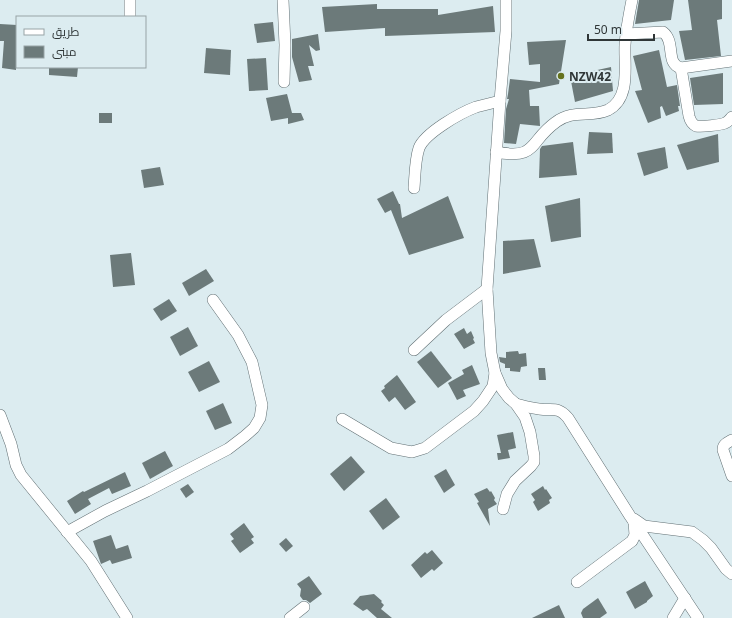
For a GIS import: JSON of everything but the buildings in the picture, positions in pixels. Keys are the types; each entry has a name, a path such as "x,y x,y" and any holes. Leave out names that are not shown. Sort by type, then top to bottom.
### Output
{"street":[{"path":"130,0 130,16"},
{"path":"283,0 285,38 284,82"},
{"path":"504,509 507,494 515,481 534,462 530,432 525,417 516,404 502,390 495,373 491,353 487,289 506,31 506,0"},
{"path":"496,152 516,155 524,153 530,149 545,132 560,119 568,115 600,113 615,106 620,99 626,73 625,46 632,0"},
{"path":"626,34 663,32 669,39 673,63 681,68 732,61"},
{"path":"681,68 690,121 693,124 697,126 724,123 732,117"},
{"path":"414,188 419,149 423,141 458,116 474,108 500,101"},
{"path":"414,350 446,320 487,289"},
{"path":"67,532 105,511 228,449 254,428 260,418 262,405 252,362 238,335 213,300"},
{"path":"342,419 391,448 412,452 425,448 474,411 493,386 495,373"},
{"path":"516,404 541,409 554,409 563,412 698,618"},
{"path":"0,415 11,444 16,465 21,475 90,560 127,618"},
{"path":"732,440 723,446 723,450 732,476"},
{"path":"632,519 644,526 692,532 711,548 726,569 732,574"},
{"path":"577,582 632,541 635,535 632,519"},
{"path":"673,618 685,598"},
{"path":"290,618 304,607"}],"place":[{"name":"NZW42","path":"561,76"}]}
